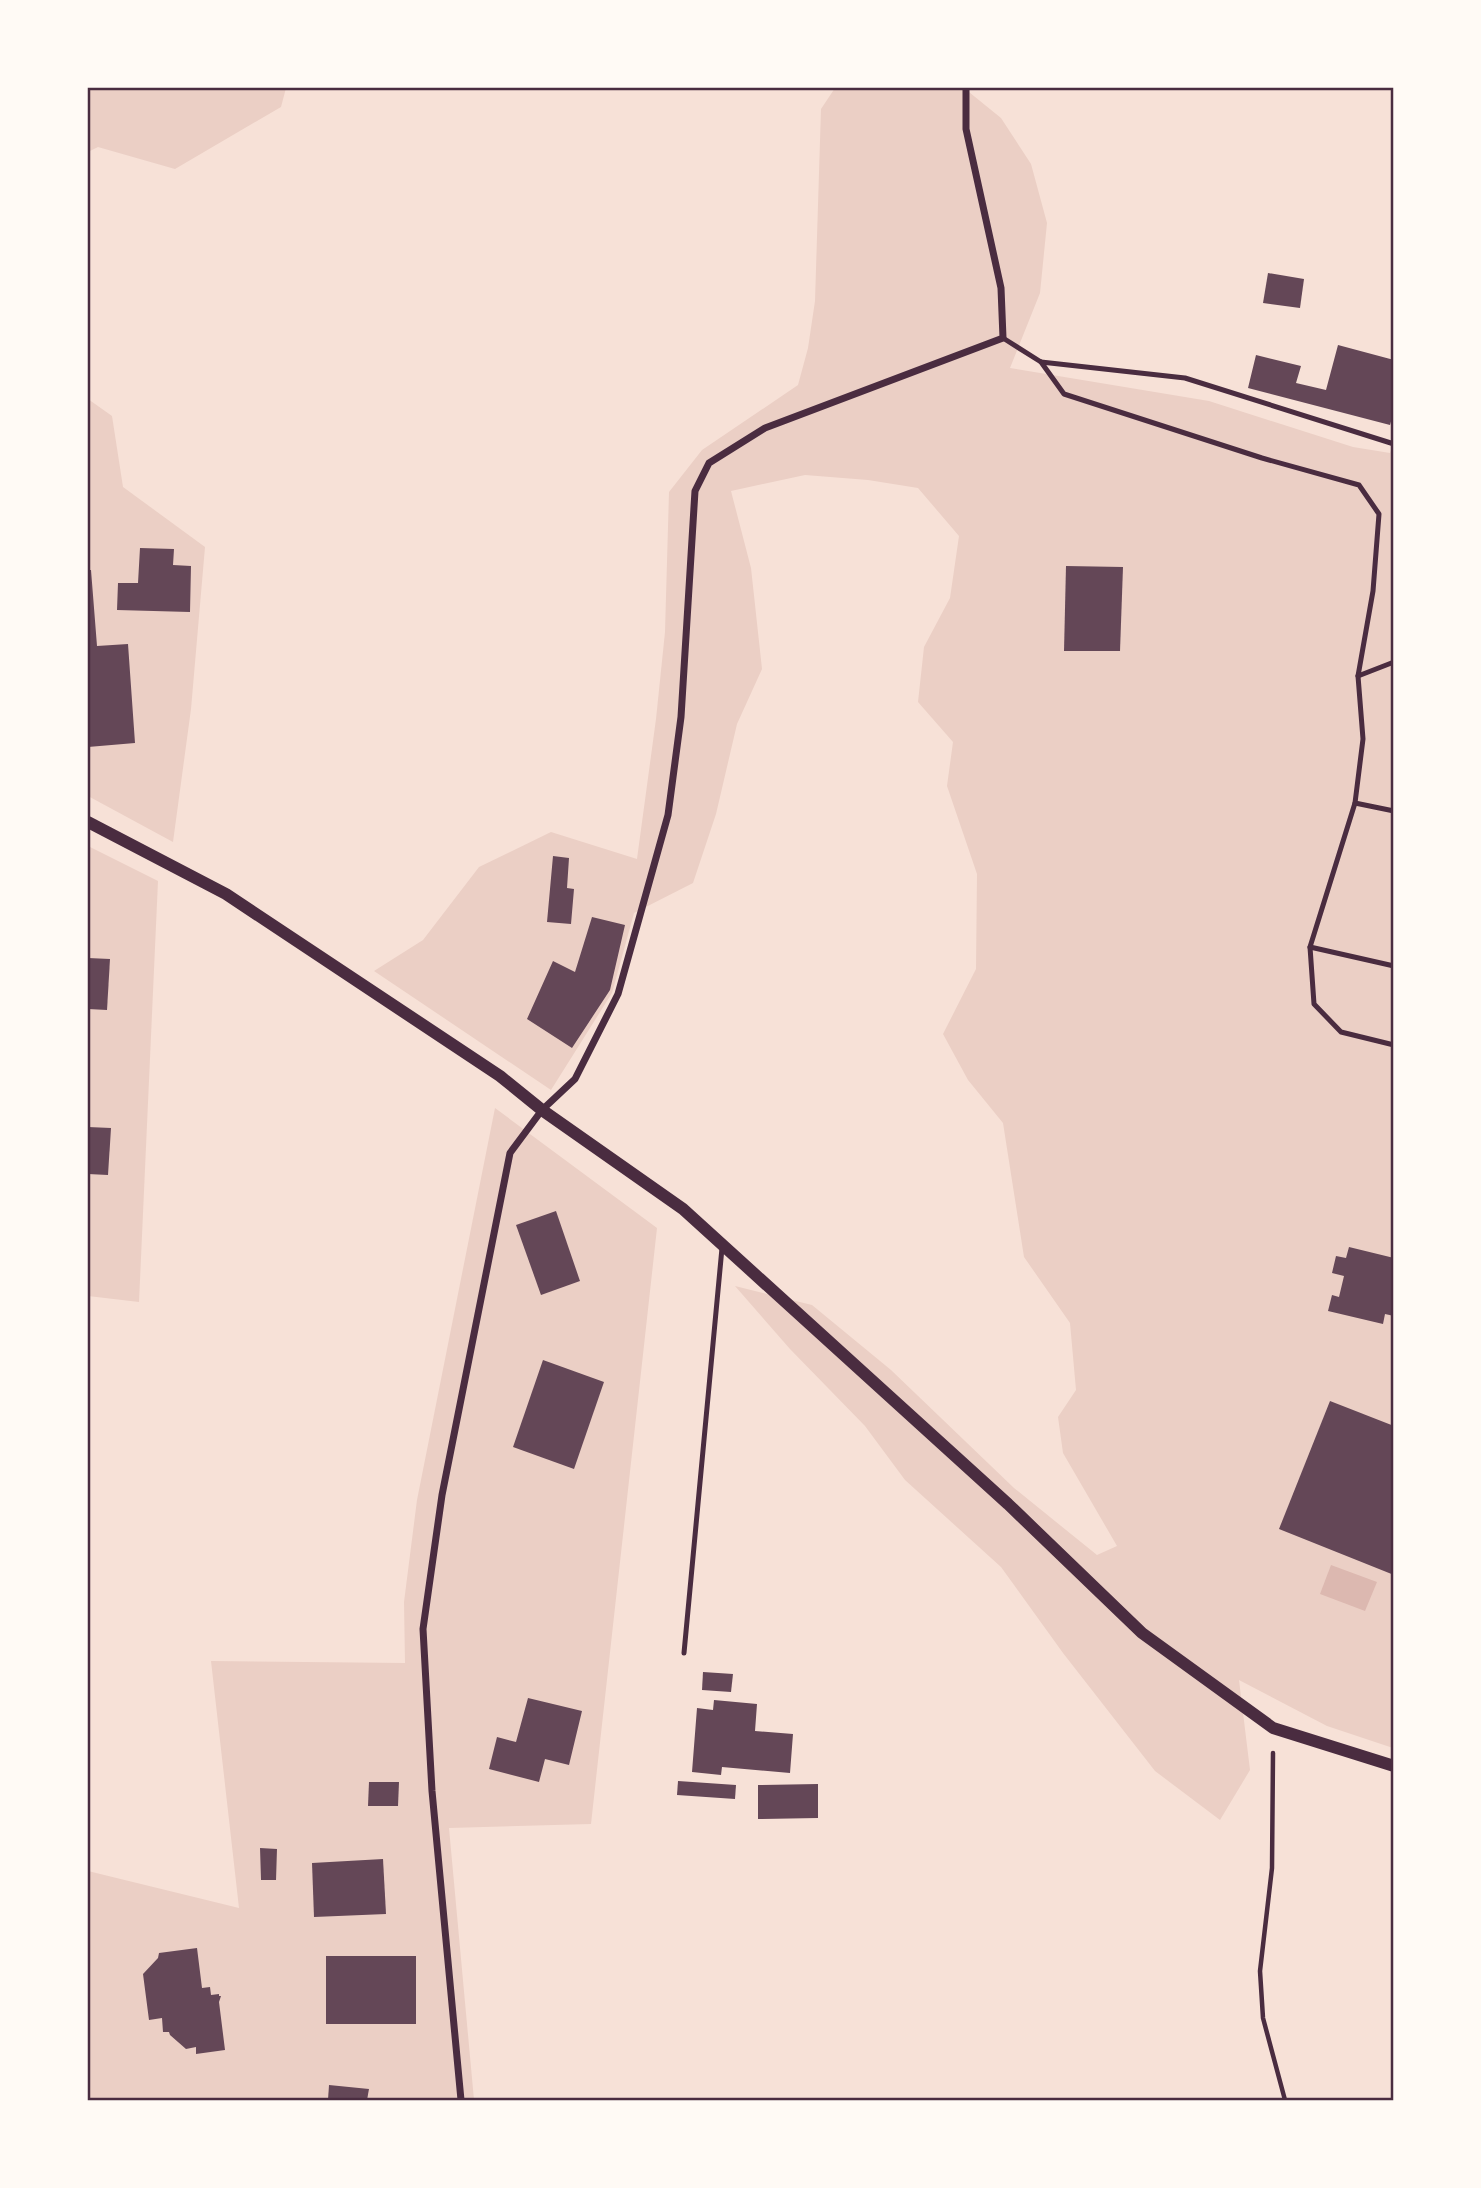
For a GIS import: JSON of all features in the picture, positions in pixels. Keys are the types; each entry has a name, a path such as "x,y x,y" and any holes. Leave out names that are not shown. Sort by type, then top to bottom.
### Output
{"street":[{"path":"461,2101 432,1791 423,1629 442,1495 510,1153 542,1110 575,1079 618,994 668,816 681,717 695,491 709,463 765,428 1003,338 1001,288 966,128 965,88"},
{"path":"88,822 226,894 500,1076 542,1110 683,1209 1008,1504 1142,1633 1273,1728 1394,1766"}],"lane":[{"path":"1003,338 1041,362 1064,394 1262,458 1359,485 1379,514 1373,591 1358,676 1363,739 1355,803 1310,947 1314,1004 1341,1032 1394,1045"},
{"path":"1041,362 1185,378 1394,444"},
{"path":"1358,676 1394,662"},
{"path":"1355,803 1394,811"},
{"path":"1310,947 1394,966"},
{"path":"684,1653 723,1245"}],"path":[{"path":"1273,1728 1272,1868 1260,1971 1263,2018 1285,2101"}],"shaded area":[{"path":"88,88 286,88 281,107 175,169 98,147 88,152"},
{"path":"835,88 964,88 1001,118 1031,164 1047,223 1040,293 1010,368 1209,401 1353,447 1390,453 1393,445 1393,1748 1327,1726 1239,1680 1250,1770 1220,1820 1155,1771 1063,1653 1001,1567 905,1480 865,1426 790,1349 735,1286 812,1305 891,1370 1014,1488 1097,1555 1117,1546 1063,1453 1058,1417 1076,1390 1070,1323 1024,1257 1003,1123 968,1080 943,1034 976,969 977,874 947,786 953,742 918,702 924,647 950,598 959,536 918,488 868,480 805,475 731,491 751,568 762,669 737,724 716,814 693,883 634,913 612,993 551,1090 374,971 423,940 479,867 551,832 637,859 665,632 669,492 702,450 798,385 808,348 815,301 821,109"},
{"path":"88,399 112,416 123,487 205,547 191,709 173,842 88,796"},
{"path":"88,846 158,881 139,1302 88,1296"},
{"path":"495,1108 657,1228 591,1824 449,1828 474,2100 88,2100 88,1871 239,1908 211,1661 405,1663 404,1602 417,1500"},
{"path":"1331,1565 1377,1582 1365,1611 1320,1594"}],"building":[{"path":"1268,273 1304,279 1300,308 1263,303"},
{"path":"1338,345 1394,360 1394,411 1390,425 1248,388 1256,355 1301,366 1296,383 1326,390"},
{"path":"140,548 174,549 173,565 191,566 190,612 117,610 118,583 138,583"},
{"path":"1066,566 1123,567 1120,651 1064,651"},
{"path":"88,570 91,570 97,646 128,644 135,743 88,747"},
{"path":"553,856 569,858 567,888 574,889 571,924 547,922"},
{"path":"592,917 625,925 610,990 572,1048 527,1019 553,961 575,972"},
{"path":"88,958 110,959 107,1010 88,1009"},
{"path":"88,1127 111,1128 108,1175 88,1174"},
{"path":"556,1211 580,1281 541,1295 516,1225"},
{"path":"1349,1247 1394,1258 1394,1316 1385,1314 1383,1324 1328,1311 1332,1295 1339,1297 1344,1276 1332,1273 1336,1256 1346,1258"},
{"path":"543,1360 604,1382 574,1469 513,1447"},
{"path":"1330,1401 1394,1426 1394,1575 1279,1529"},
{"path":"703,1672 733,1674 731,1692 702,1690"},
{"path":"528,1698 582,1711 569,1765 545,1759 539,1782 489,1769 497,1737 516,1742"},
{"path":"714,1700 757,1704 755,1731 793,1734 790,1773 722,1767 721,1775 692,1772 697,1708 713,1710"},
{"path":"678,1781 736,1785 735,1799 677,1795"},
{"path":"369,1782 399,1782 398,1806 368,1806"},
{"path":"818,1784 818,1818 758,1819 758,1785"},
{"path":"260,1848 277,1849 276,1880 261,1880"},
{"path":"383,1859 386,1914 314,1917 312,1863"},
{"path":"197,1948 202,1988 210,1987 211,1995 221,1996 219,2002 225,2050 196,2054 196,2047 186,2049 169,2032 163,2032 162,2018 149,2020 143,1974 158,1958 159,1953"},
{"path":"326,1956 416,1956 416,2024 326,2024"},
{"path":"329,2085 369,2089 367,2100 328,2100"}]}
